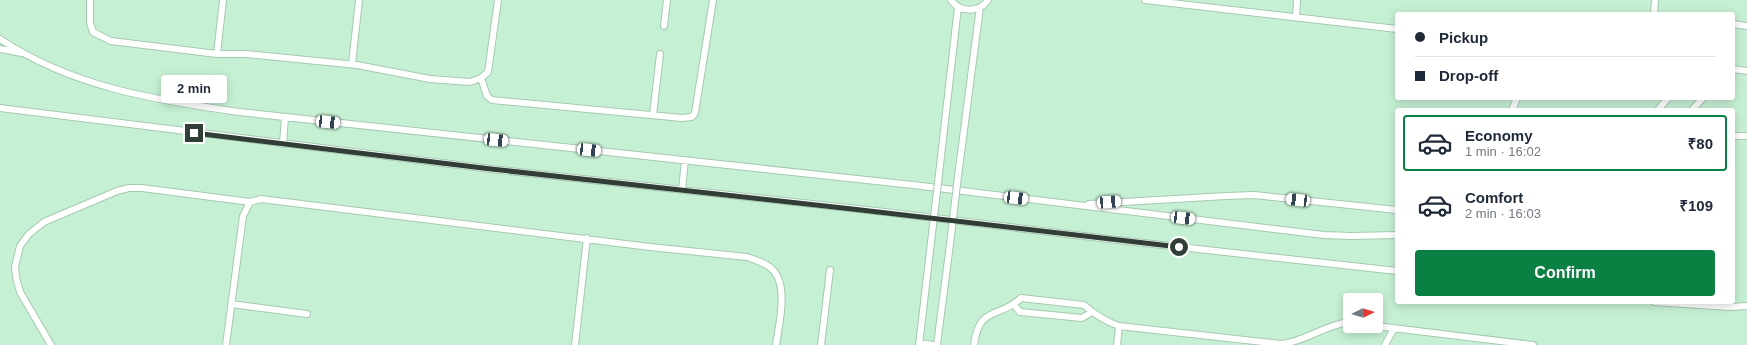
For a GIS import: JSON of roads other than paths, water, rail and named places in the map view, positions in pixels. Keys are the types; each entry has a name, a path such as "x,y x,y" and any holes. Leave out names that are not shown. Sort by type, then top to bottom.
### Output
{"lane":[{"path":"90,0 90,23 93,32 111,41 217,54 246,54 352,64 430,79 470,82 481,78 488,72 498,0"},
{"path":"217,54 223,0"},
{"path":"352,64 359,0"},
{"path":"664,26 667,0"},
{"path":"481,78 487,96 492,100 692,118 695,114 713,0"},
{"path":"951,0 958,7 973,10 980,7 988,0"},
{"path":"1145,0 1395,29"},
{"path":"1296,0 1296,17"},
{"path":"1654,12 1655,0"},
{"path":"933,345 920,344 958,7"},
{"path":"937,345 980,7"},
{"path":"1735,24 1747,26"},
{"path":"0,39 60,72 128,94 173,102 285,117 685,160 1080,205 1324,235 1351,236 1395,234"},
{"path":"0,49 26,54"},
{"path":"653,115 660,54"},
{"path":"1735,69 1747,71"},
{"path":"1660,108 1666,100"},
{"path":"1694,108 1701,100"},
{"path":"0,108 491,169 1395,271"},
{"path":"283,144 285,117"},
{"path":"1735,136 1747,136"},
{"path":"682,190 685,160"},
{"path":"51,345 20,292 15,267 20,246 29,234 44,222 117,191 129,188 164,190 250,202 261,199 746,257 760,261 772,269 779,278 781,304 776,345"},
{"path":"1080,205 1254,195 1395,210"},
{"path":"226,345 243,216 250,202"},
{"path":"575,345 587,238"},
{"path":"820,345 830,270"},
{"path":"974,345 975,335 979,323 989,315 1014,305 1021,298 1084,305 1092,312 1119,326 1281,344 1290,343 1343,323"},
{"path":"231,304 308,314"},
{"path":"1685,304 1747,306"},
{"path":"1014,305 1020,312 1082,318 1092,312"},
{"path":"1117,345 1119,326"},
{"path":"1383,327 1533,345"},
{"path":"1385,345 1394,328"}]}
